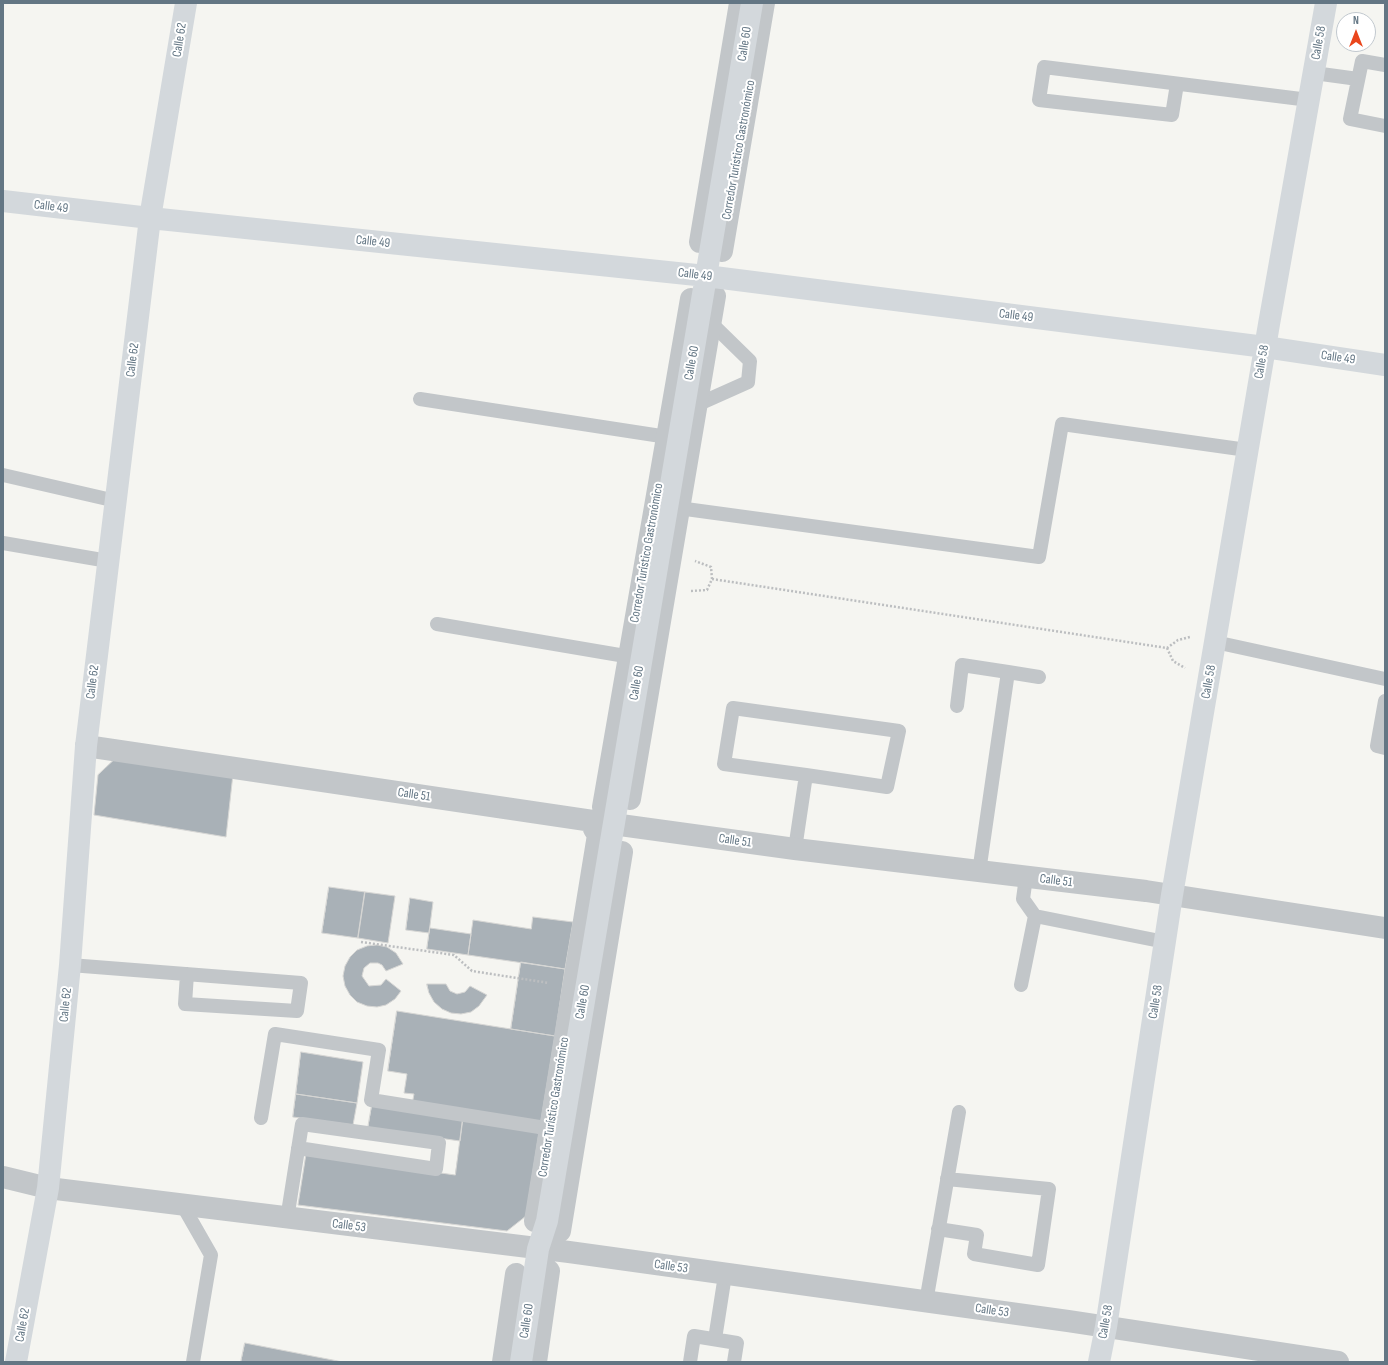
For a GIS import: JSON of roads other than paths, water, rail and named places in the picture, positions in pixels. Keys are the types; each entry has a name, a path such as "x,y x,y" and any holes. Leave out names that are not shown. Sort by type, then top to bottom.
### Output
{"main road":[{"name":"Calle 62","path":"16,1362 48,1188 70,964 86,746 150,218 186,3"},
{"name":"Calle 60","path":"521,1362 538,1249 547,1221 556,1130 603,820 635,658 673,507 673,438 690,407 700,311 711,286 752,3"},
{"name":"Calle 58","path":"1099,1362 1106,1327 1172,895 1206,639 1247,450 1326,3"},
{"name":"Calle 49","path":"3,201 711,286 1265,347 1385,365"}],"street":[{"name":"Corredor Turístico Gastronómico","path":"700,242 740,3"},
{"name":"Corredor Turístico Gastronómico","path":"722,251 764,3"},
{"name":"Corredor Turístico Gastronómico","path":"635,658 673,438 700,311"},
{"name":"Corredor Turístico Gastronómico","path":"630,799 673,507 690,407"},
{"name":"Calle 51","path":"86,746 795,849 1172,895 1385,928"},
{"name":"Corredor Turístico Gastronómico","path":"535,1221 556,1130 573,987 598,835 603,820"},
{"name":"Corredor Turístico Gastronómico","path":"560,1231 622,852"},
{"name":"Calle 53","path":"3,1177 48,1188 287,1219 538,1249 1106,1327 1338,1362"},
{"path":"536,1362 549,1271"},
{"path":"504,1362 516,1274"}],"lane":[{"path":"1385,65 1362,61 1350,119 1385,126"},
{"path":"1177,84 1172,115 1039,100 1044,68 1177,84 1308,100"},
{"path":"1314,73 1358,79"},
{"path":"690,407 748,382 750,361 700,311"},
{"path":"420,399 673,438"},
{"path":"673,507 1039,557 1062,424 1247,450"},
{"path":"3,476 116,501"},
{"path":"3,543 108,561"},
{"path":"437,624 635,658"},
{"path":"1206,639 1385,680"},
{"path":"957,706 962,665 1039,677"},
{"path":"979,872 1008,672"},
{"path":"1385,701 1377,746 1385,748"},
{"path":"733,708 899,731 888,787 806,776 724,764 733,708"},
{"path":"795,849 806,776"},
{"path":"1026,877 1023,899 1035,916 1165,942"},
{"path":"1021,985 1035,916"},
{"path":"70,964 301,983 297,1011 185,1004 187,974"},
{"path":"261,1118 275,1034 379,1050 371,1100 556,1130"},
{"path":"926,1302 959,1112"},
{"path":"287,1219 298,1148 302,1124 439,1143 436,1169 298,1148"},
{"path":"938,1229 977,1235 974,1254 1038,1265 1049,1189 947,1179"},
{"path":"183,1206 210,1255 193,1362"},
{"path":"716,1340 725,1275"},
{"path":"690,1362 694,1336 737,1343 734,1362"}]}
